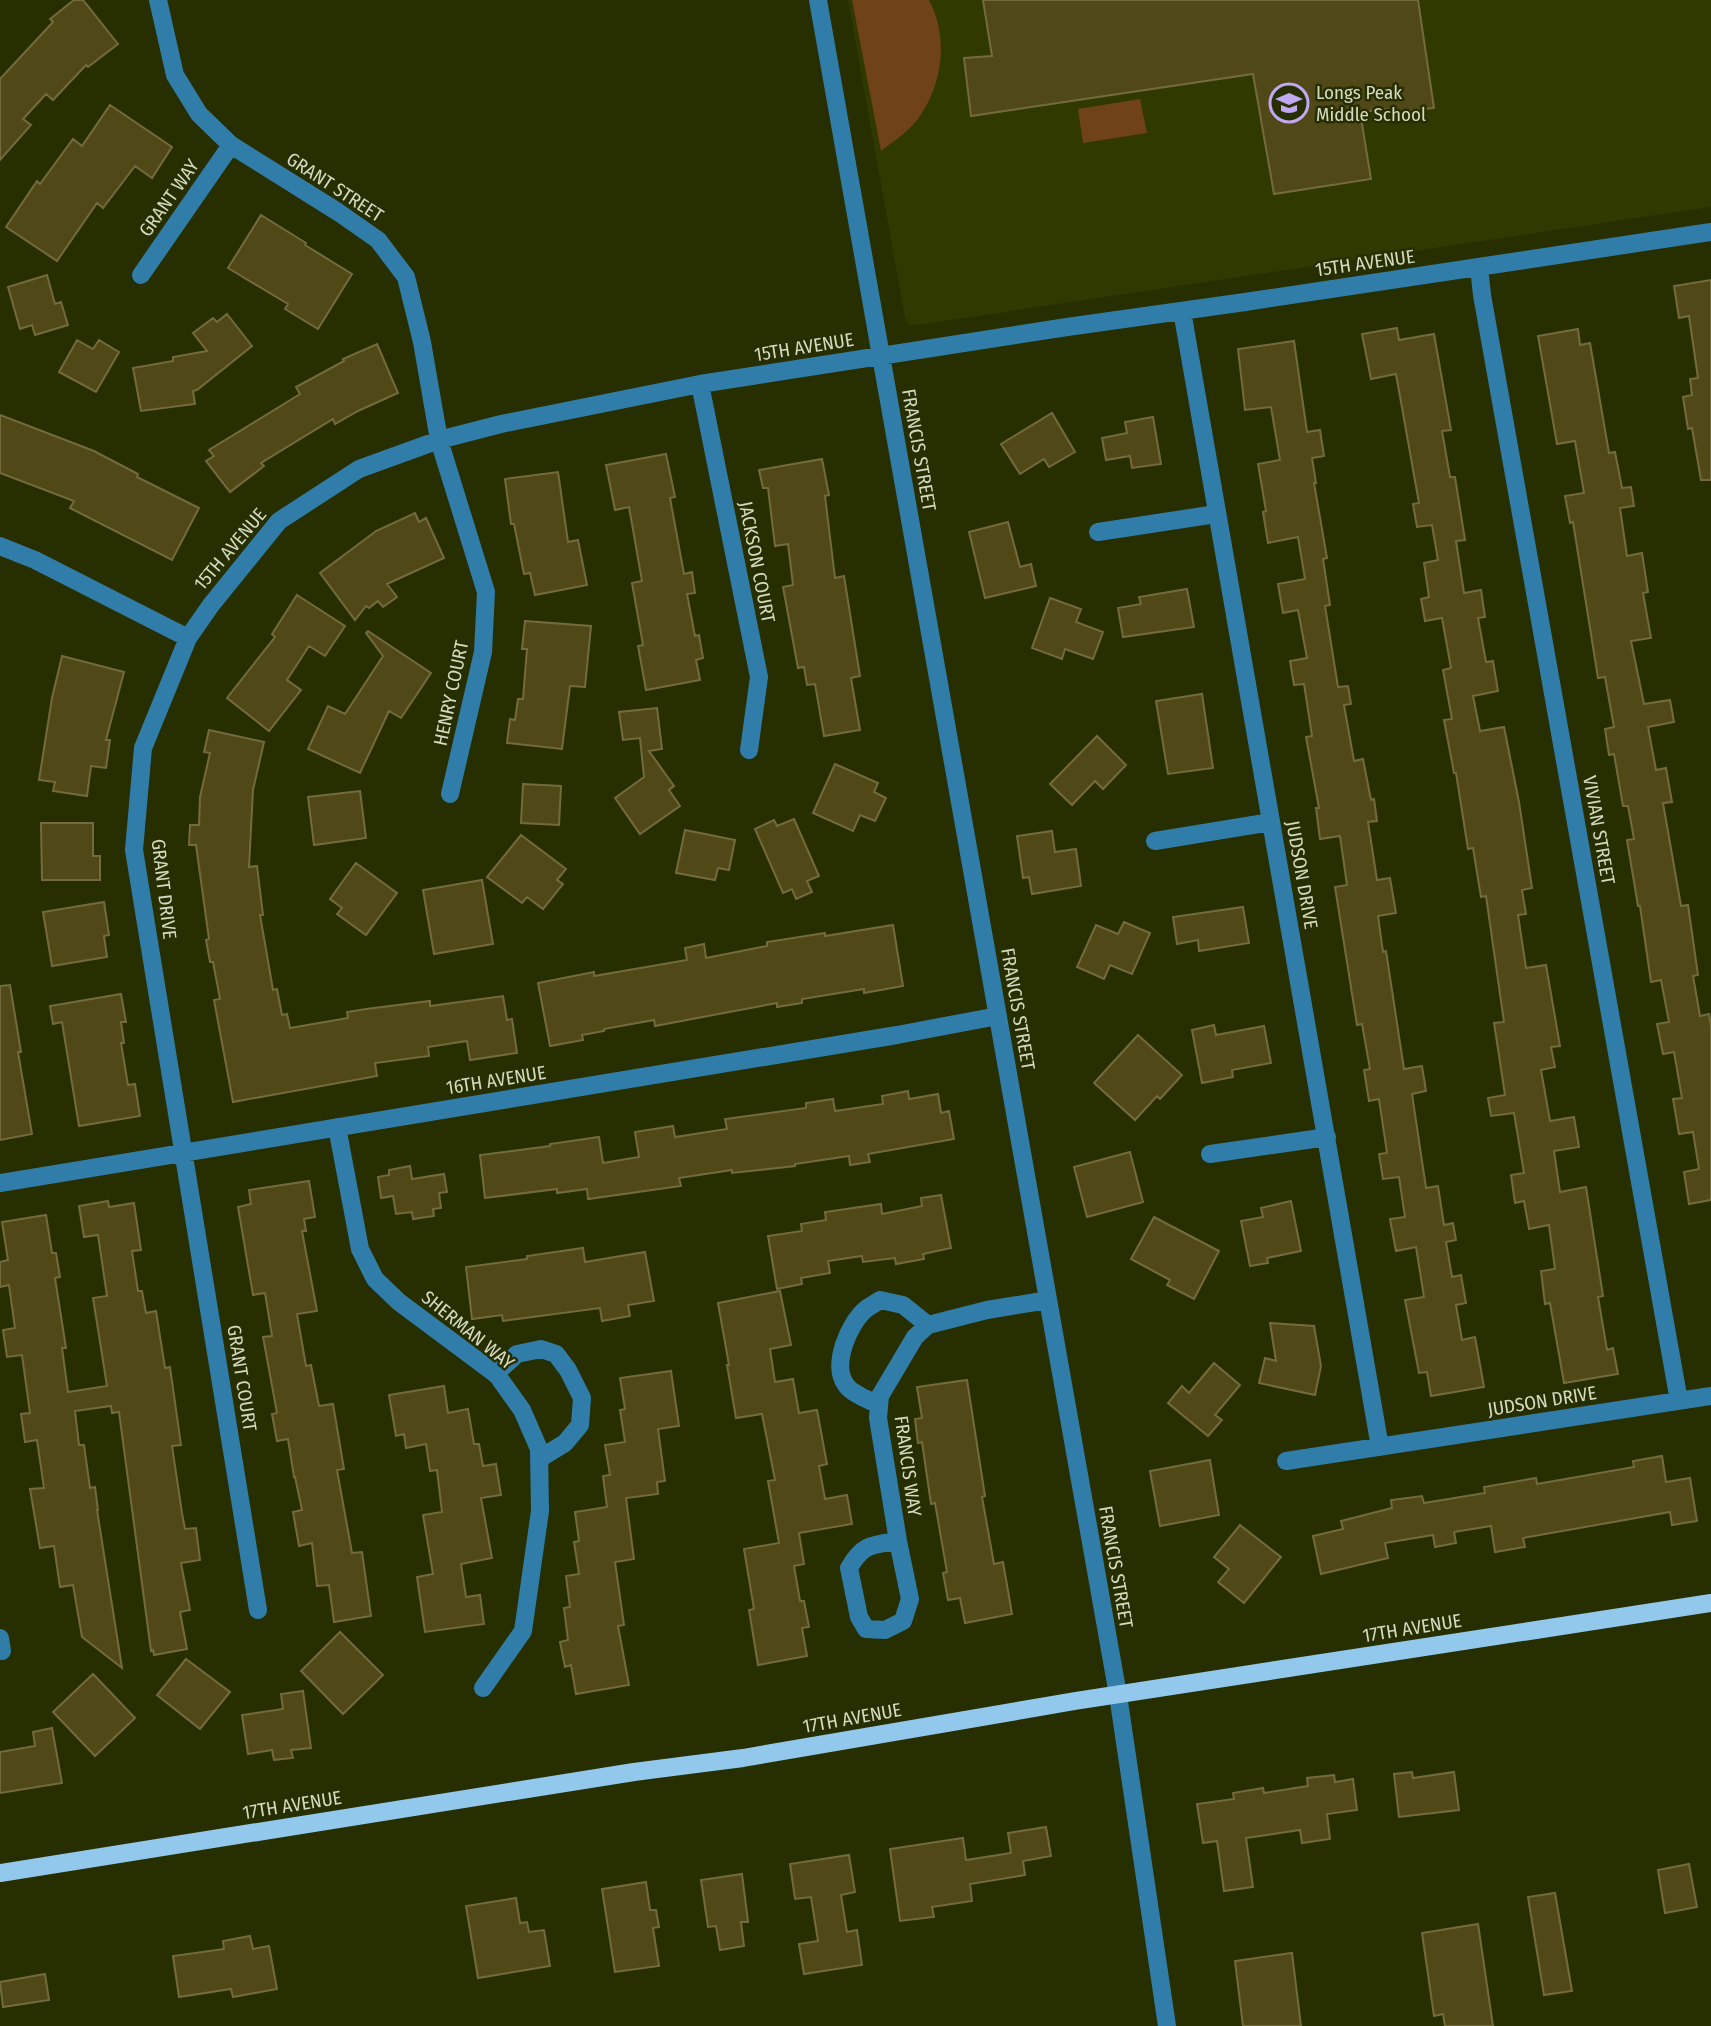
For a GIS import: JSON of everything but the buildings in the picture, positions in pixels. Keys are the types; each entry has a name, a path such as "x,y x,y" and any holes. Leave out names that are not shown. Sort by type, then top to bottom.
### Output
{"main road":[{"name":"17TH AVENUE","path":"0,1873 634,1772 743,1758 1118,1695 1711,1603"}],"street":[{"name":"GRANT STREET","path":"158,0 175,75 199,114 231,145 378,240 405,277 422,341 439,440"},
{"name":"FRANCIS STREET","path":"818,0 1118,1695 1167,2026"},
{"name":"GRANT WAY","path":"141,275 231,145"},
{"name":"15TH AVENUE","path":"188,638 211,605 279,521 359,469 439,440 500,424 700,384 1711,232"},
{"name":"VIVIAN STREET","path":"1479,267 1679,1401"},
{"name":"JUDSON DRIVE","path":"1182,311 1380,1447"},
{"name":"JACKSON COURT","path":"700,384 759,677 749,750"},
{"name":"HENRY COURT","path":"439,440 486,592 483,652 450,794"},
{"path":"1098,532 1216,514"},
{"path":"0,546 35,560 188,638"},
{"name":"GRANT DRIVE","path":"184,1153 134,850 143,748 188,638"},
{"path":"1155,841 1271,822"},
{"name":"16TH AVENUE","path":"0,1183 922,1031 998,1016"},
{"name":"SHERMAN WAY","path":"337,1127 360,1249 375,1279 400,1302 495,1374 522,1409 539,1449 540,1511 523,1631 483,1688"},
{"path":"1210,1154 1327,1137"},
{"name":"GRANT COURT","path":"184,1153 258,1610"},
{"path":"879,1405 846,1387 840,1373 840,1361 846,1338 864,1311 880,1300 904,1305 928,1325 987,1310 1048,1300"},
{"name":"FRANCIS WAY","path":"898,1541 872,1545 858,1553 849,1568 859,1617 866,1629 885,1630 903,1621 911,1599 898,1541 878,1418 880,1396 915,1337 928,1325"},
{"path":"495,1374 517,1354 541,1349 556,1354 583,1398 579,1425 565,1443 539,1459"},
{"name":"JUDSON DRIVE","path":"1286,1461 1711,1396"}],"shaded area":[{"name":"Longs Peak Middle School","path":"848,0 1711,0 1711,207 917,325 908,324"},
{"path":"852,0 929,0 939,30 940,61 933,91 918,119 881,151"},
{"path":"1140,99 1147,133 1083,143 1078,109"}],"place":[{"name":"Longs Peak Middle School","path":"1289,103"}]}
